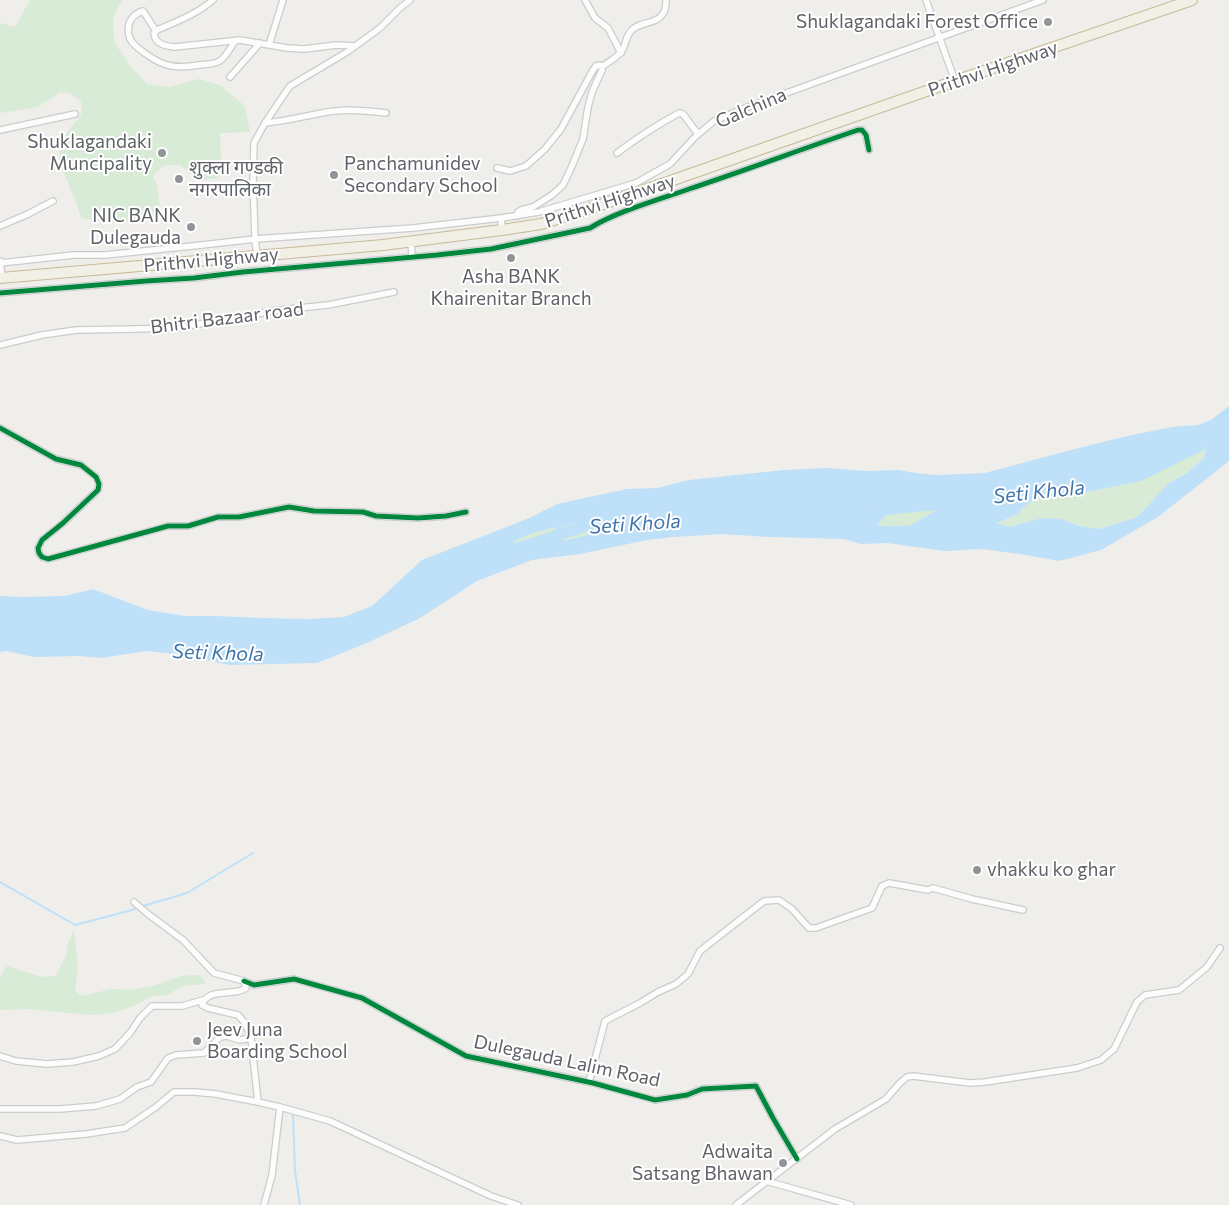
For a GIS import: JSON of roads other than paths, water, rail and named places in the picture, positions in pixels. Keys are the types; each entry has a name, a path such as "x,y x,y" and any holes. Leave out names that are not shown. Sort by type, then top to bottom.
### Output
{"highway":[{"name":"Prithvi Highway","path":"1,278 412,242 541,224 1192,0"}],"street":[{"path":"213,0 182,20 156,31 154,37 165,46 186,47 240,40 304,49 337,45 355,46"},
{"path":"269,44 283,0"},
{"path":"257,256 253,183 254,143 265,123 290,86 355,46 380,28 410,0"},
{"path":"585,0 595,18 608,28 621,53"},
{"path":"516,216 521,210 533,207 563,186 583,139 588,107 602,67 621,53 631,30 663,15 666,0"},
{"path":"926,0 955,82"},
{"name":"Galchina","path":"0,262 74,255 105,255 255,239 413,228 539,212 636,183 670,164 698,134 714,122 745,108 1043,0"},
{"path":"156,31 143,11 134,15 129,22 130,39 141,50 165,65 177,67 218,63 224,58 235,41"},
{"path":"230,77 260,43"},
{"path":"497,168 510,171 526,166 545,149 561,129 593,70 596,66 600,65 602,67"},
{"path":"265,123 283,122 336,111 355,110 386,113"},
{"path":"617,154 660,123 680,113 683,114 698,134"},
{"path":"0,130 75,114"},
{"path":"0,293 194,278 491,249 590,228 599,222 633,209 858,130 862,130 866,135 869,150"},
{"path":"0,226 52,201"},
{"path":"501,218 502,230"},
{"path":"412,242 412,257"},
{"path":"0,262 1,278"},
{"name":"Bhitri Bazaar road","path":"0,345 42,335 76,330 177,328 279,310 328,305 394,292"},
{"path":"0,428 56,459 81,465 96,477 99,484 98,490 63,524 42,540 38,548 39,553 42,557 48,559 168,526 188,526 218,517 239,517 289,507 314,511 363,512 376,516 418,518 466,512"},
{"path":"589,1082 605,1021 676,984 688,974 700,951 764,901 779,900 810,928 816,928 872,908 882,886 889,883 928,890 933,888 1023,910"},
{"name":"Dulegauda Lalim Road","path":"134,902 184,940 214,973 254,985 294,979 362,998 466,1056 589,1082 655,1100 687,1095 702,1088 756,1086 797,1159"},
{"path":"736,1205 835,1129 886,1099 907,1077 913,1076 970,1083 985,1082 1077,1068 1101,1060 1114,1049 1137,1002 1145,996 1179,990 1207,968 1220,948"},
{"path":"0,1056 16,1061 47,1064 73,1062 99,1056 116,1049 152,1006 182,1006 203,1000 210,995 239,991 246,988 244,981"},
{"path":"203,1000 202,1004 208,1008 238,1014 245,1023 251,1038 258,1102"},
{"path":"0,1109 60,1109 96,1106 120,1099 151,1082 168,1058 176,1055 204,1053 220,1037 227,1036 240,1040 251,1038"},
{"path":"0,1136 17,1140 86,1134 125,1128 174,1092 216,1094 280,1107 330,1121 491,1196 518,1205"},
{"path":"264,1205 272,1175 280,1107"},
{"path":"766,1181 851,1205"}],"water":[{"path":"1229,406 1229,461 1158,517 1101,550 1059,561 982,549 945,551 887,543 861,544 844,539 722,534 673,537 647,540 580,554 532,560 477,581 420,618 367,643 317,663 230,665 175,654 146,651 101,658 79,656 34,657 6,651 0,652 0,596 65,596 93,589 148,610 185,616 307,619 344,617 372,606 422,560 527,519 557,504 627,489 657,488 689,480 784,470 827,468 866,471 898,470 937,475 985,473 1132,435 1172,427 1198,425 1211,420","holes":["1207,445 1204,458 1187,473 1169,483 1137,517 1100,529 1079,526 1061,519 1041,518 1010,527 996,523 1016,515 1026,505 1043,495 1081,493 1141,481 1204,450","905,502 951,502 909,526 877,526 889,511","606,521 626,528 563,541 561,536 563,526","556,527 553,539 540,546 519,548 513,542 532,533"]}],"waterway":[{"name":"Seti Khola","path":"878,510 964,502"},
{"name":"Seti Khola","path":"506,552 595,523 625,522"},
{"path":"143,906 187,893 253,853"},
{"path":"0,882 75,925 136,909"},
{"path":"293,1114 295,1171 300,1205"}],"place":[{"name":"Shuklagandaki Forest Office","path":"1048,22"},
{"name":"Shuklagandaki Muncipality","path":"162,153"},
{"name":"Panchamunidev Secondary School","path":"334,175"},
{"name":"शुक्ला गण्डकी नगरपालिका","path":"179,179"},
{"name":"NIC BANK Dulegauda","path":"191,227"},
{"name":"Asha BANK Khairenitar Branch","path":"511,258"},
{"name":"vhakku ko ghar","path":"977,870"},
{"name":"Jeev Juna Boarding School","path":"197,1041"},
{"name":"Adwaita Satsang Bhawan","path":"783,1163"}]}
